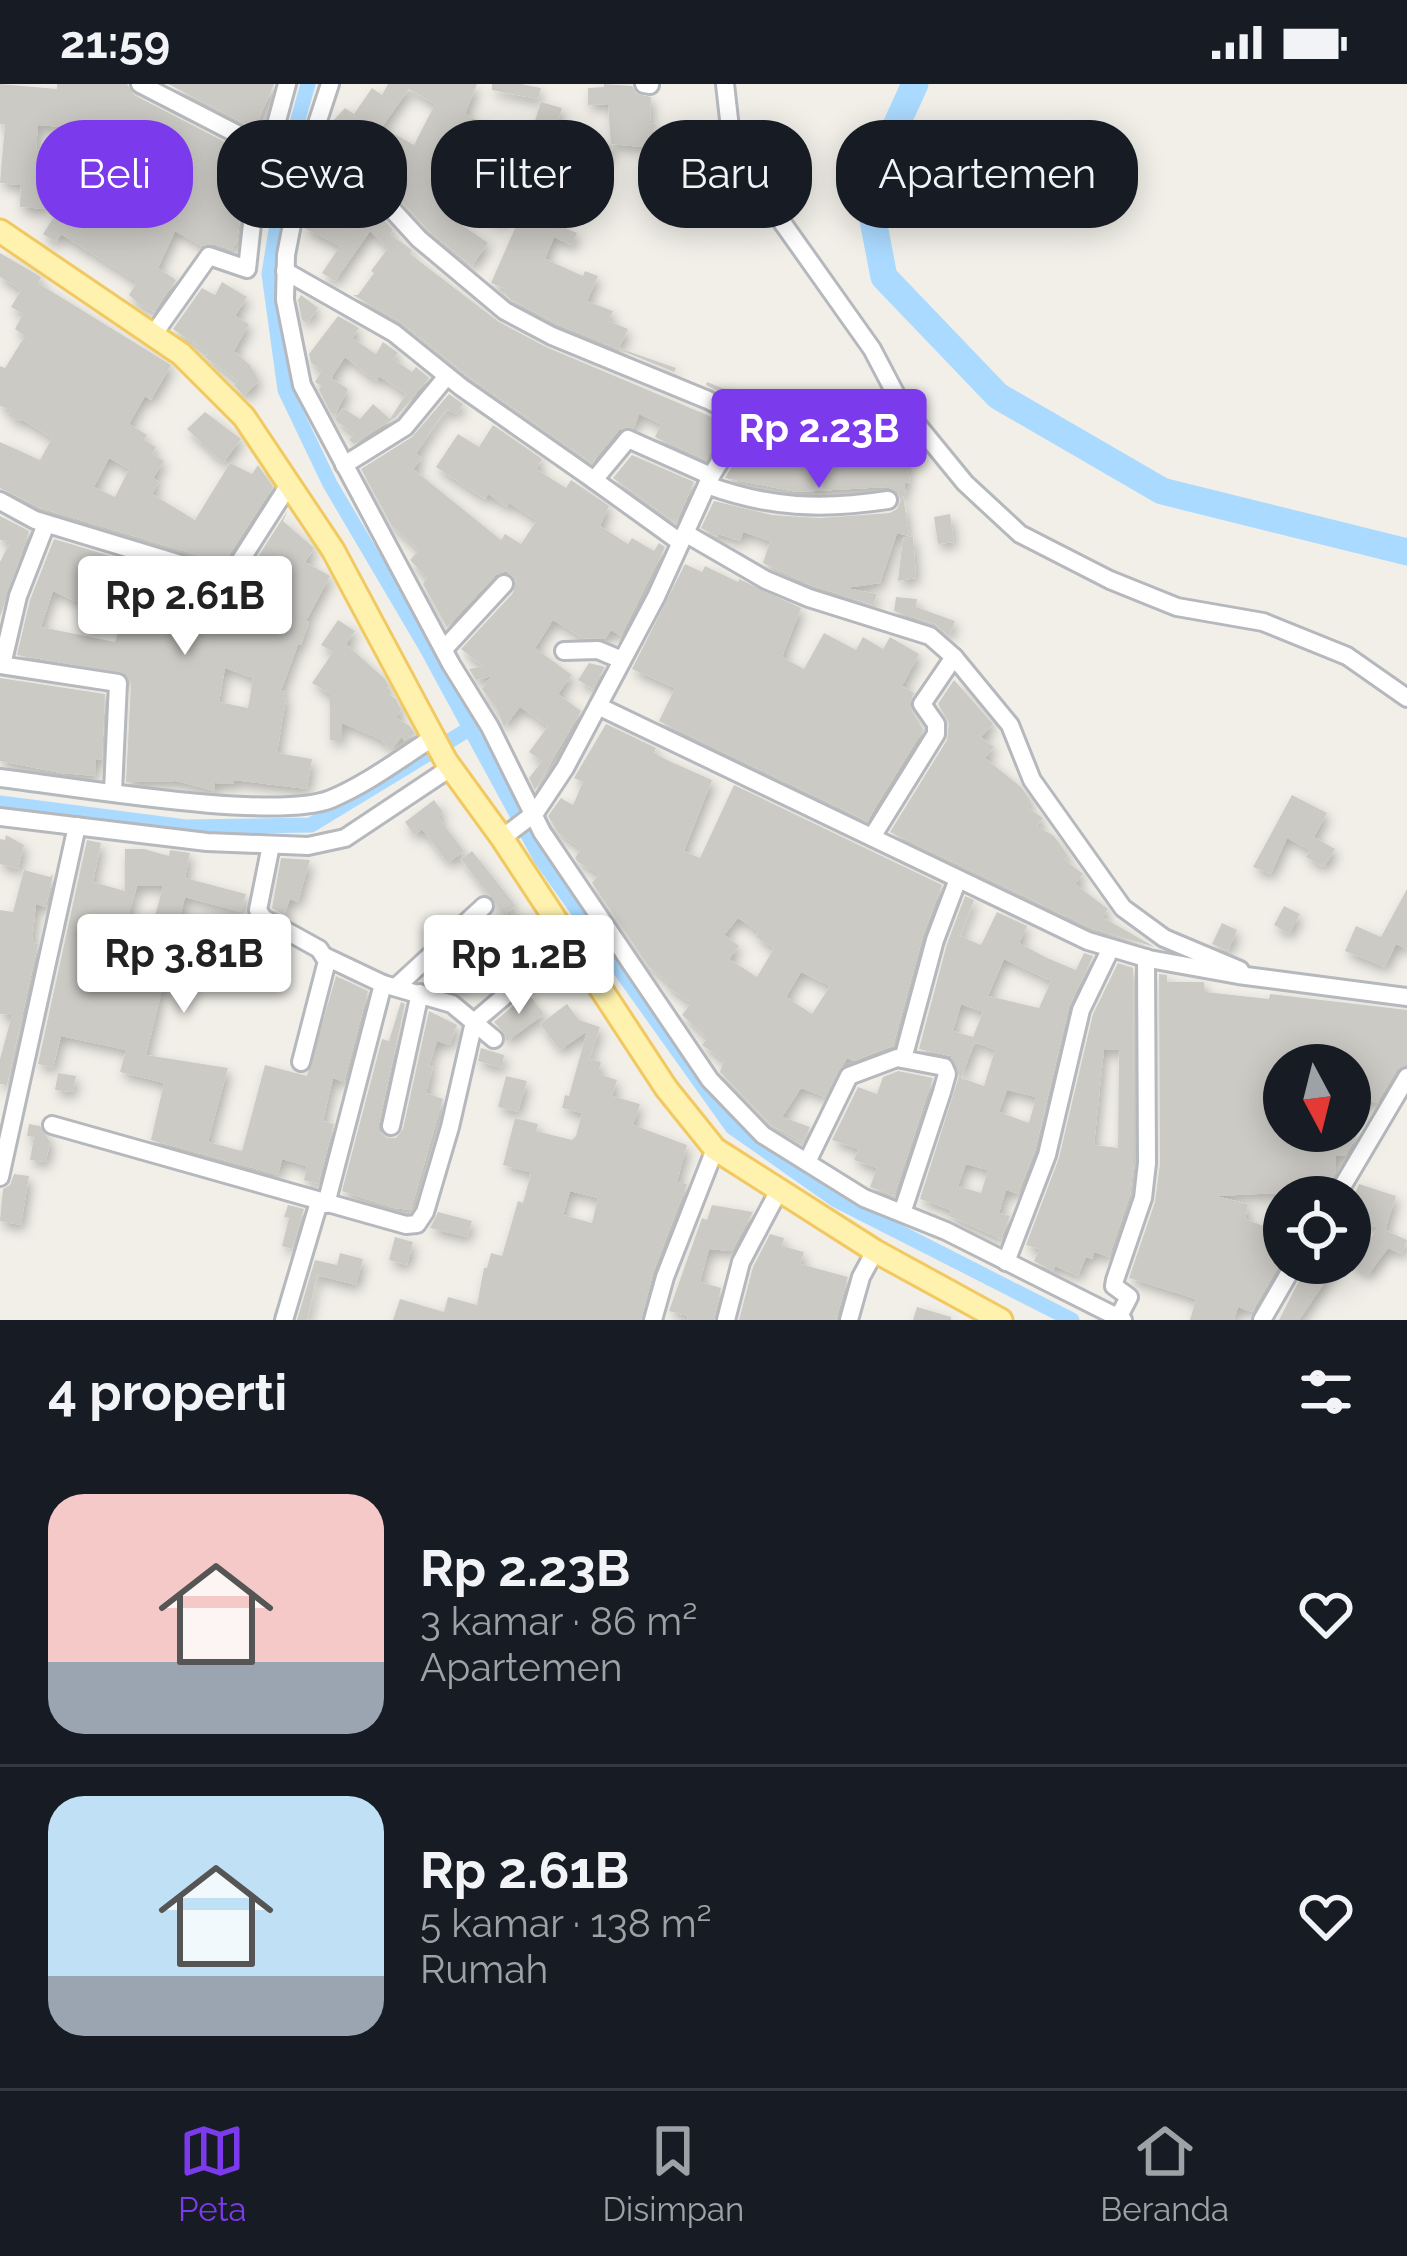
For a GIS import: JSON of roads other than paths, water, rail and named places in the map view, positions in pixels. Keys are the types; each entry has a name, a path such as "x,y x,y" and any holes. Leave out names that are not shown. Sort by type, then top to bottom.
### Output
{"main road":[{"path":"0,231 181,354 244,417 333,550 441,752 508,834 666,1088 715,1149 875,1251 1001,1320"}],"street":[{"path":"140,84 217,123"},
{"path":"278,120 287,84"},
{"path":"316,120 329,84"},
{"path":"725,84 731,136 750,177 872,349 902,406 965,483 1020,534 1110,580 1177,607 1263,622 1347,656 1407,698"},
{"path":"407,226 505,310 552,336 731,412 736,428 598,706 533,815 508,834"},
{"path":"153,335 206,259 213,255 247,269 252,228"},
{"path":"292,228 285,300 302,385 490,727 542,832 710,1080 764,1135 864,1198 1121,1319 1129,1297 1114,1286 1143,1198 1147,1163 1146,958"},
{"path":"285,271 361,311 594,480 683,537 766,580 845,612 930,636 954,657 1010,725 1032,780 1123,908 1164,938 1234,965 1244,976"},
{"path":"344,465 405,427 447,376"},
{"path":"594,480 628,439 742,498 798,507 888,500"},
{"path":"0,501 46,524 224,577 232,574 290,483"},
{"path":"46,524 18,596 1,665 118,683 112,791"},
{"path":"444,649 504,584"},
{"path":"564,651 606,651 622,660"},
{"path":"872,837 936,734 936,724 922,709 922,701 954,657"},
{"path":"598,706 1088,941 1146,958 1244,976 1407,997"},
{"path":"0,778 300,806 328,800 441,752"},
{"path":"0,817 207,842 308,846 345,838 441,752"},
{"path":"0,1178 77,826"},
{"path":"271,844 258,910 263,918 319,949 328,966 301,1062"},
{"path":"903,1060 935,940 958,879"},
{"path":"284,1320 390,986 484,905"},
{"path":"1006,1262 1048,1155 1081,1010 1111,948"},
{"path":"324,956 390,986 452,1004 494,1039"},
{"path":"52,1125 406,1226 420,1221 450,1127 474,1022 541,965"},
{"path":"391,1126 420,993"},
{"path":"807,1162 849,1076 903,1060 944,1067 947,1074 902,1214"},
{"path":"1348,1176 1407,1077"},
{"path":"653,1320 664,1277 715,1149"},
{"path":"726,1320 741,1262 778,1192"},
{"path":"849,1320 861,1277 875,1251"},
{"path":"1262,1320 1282,1284"}],"waterway":[{"path":"308,84 288,155 269,274 285,390 330,484 426,647 541,859 732,1127 836,1200 1072,1320"},
{"path":"915,84 867,189 884,277 998,396 1162,491 1407,552"},
{"path":"0,803 186,827 311,825 469,729"}]}
